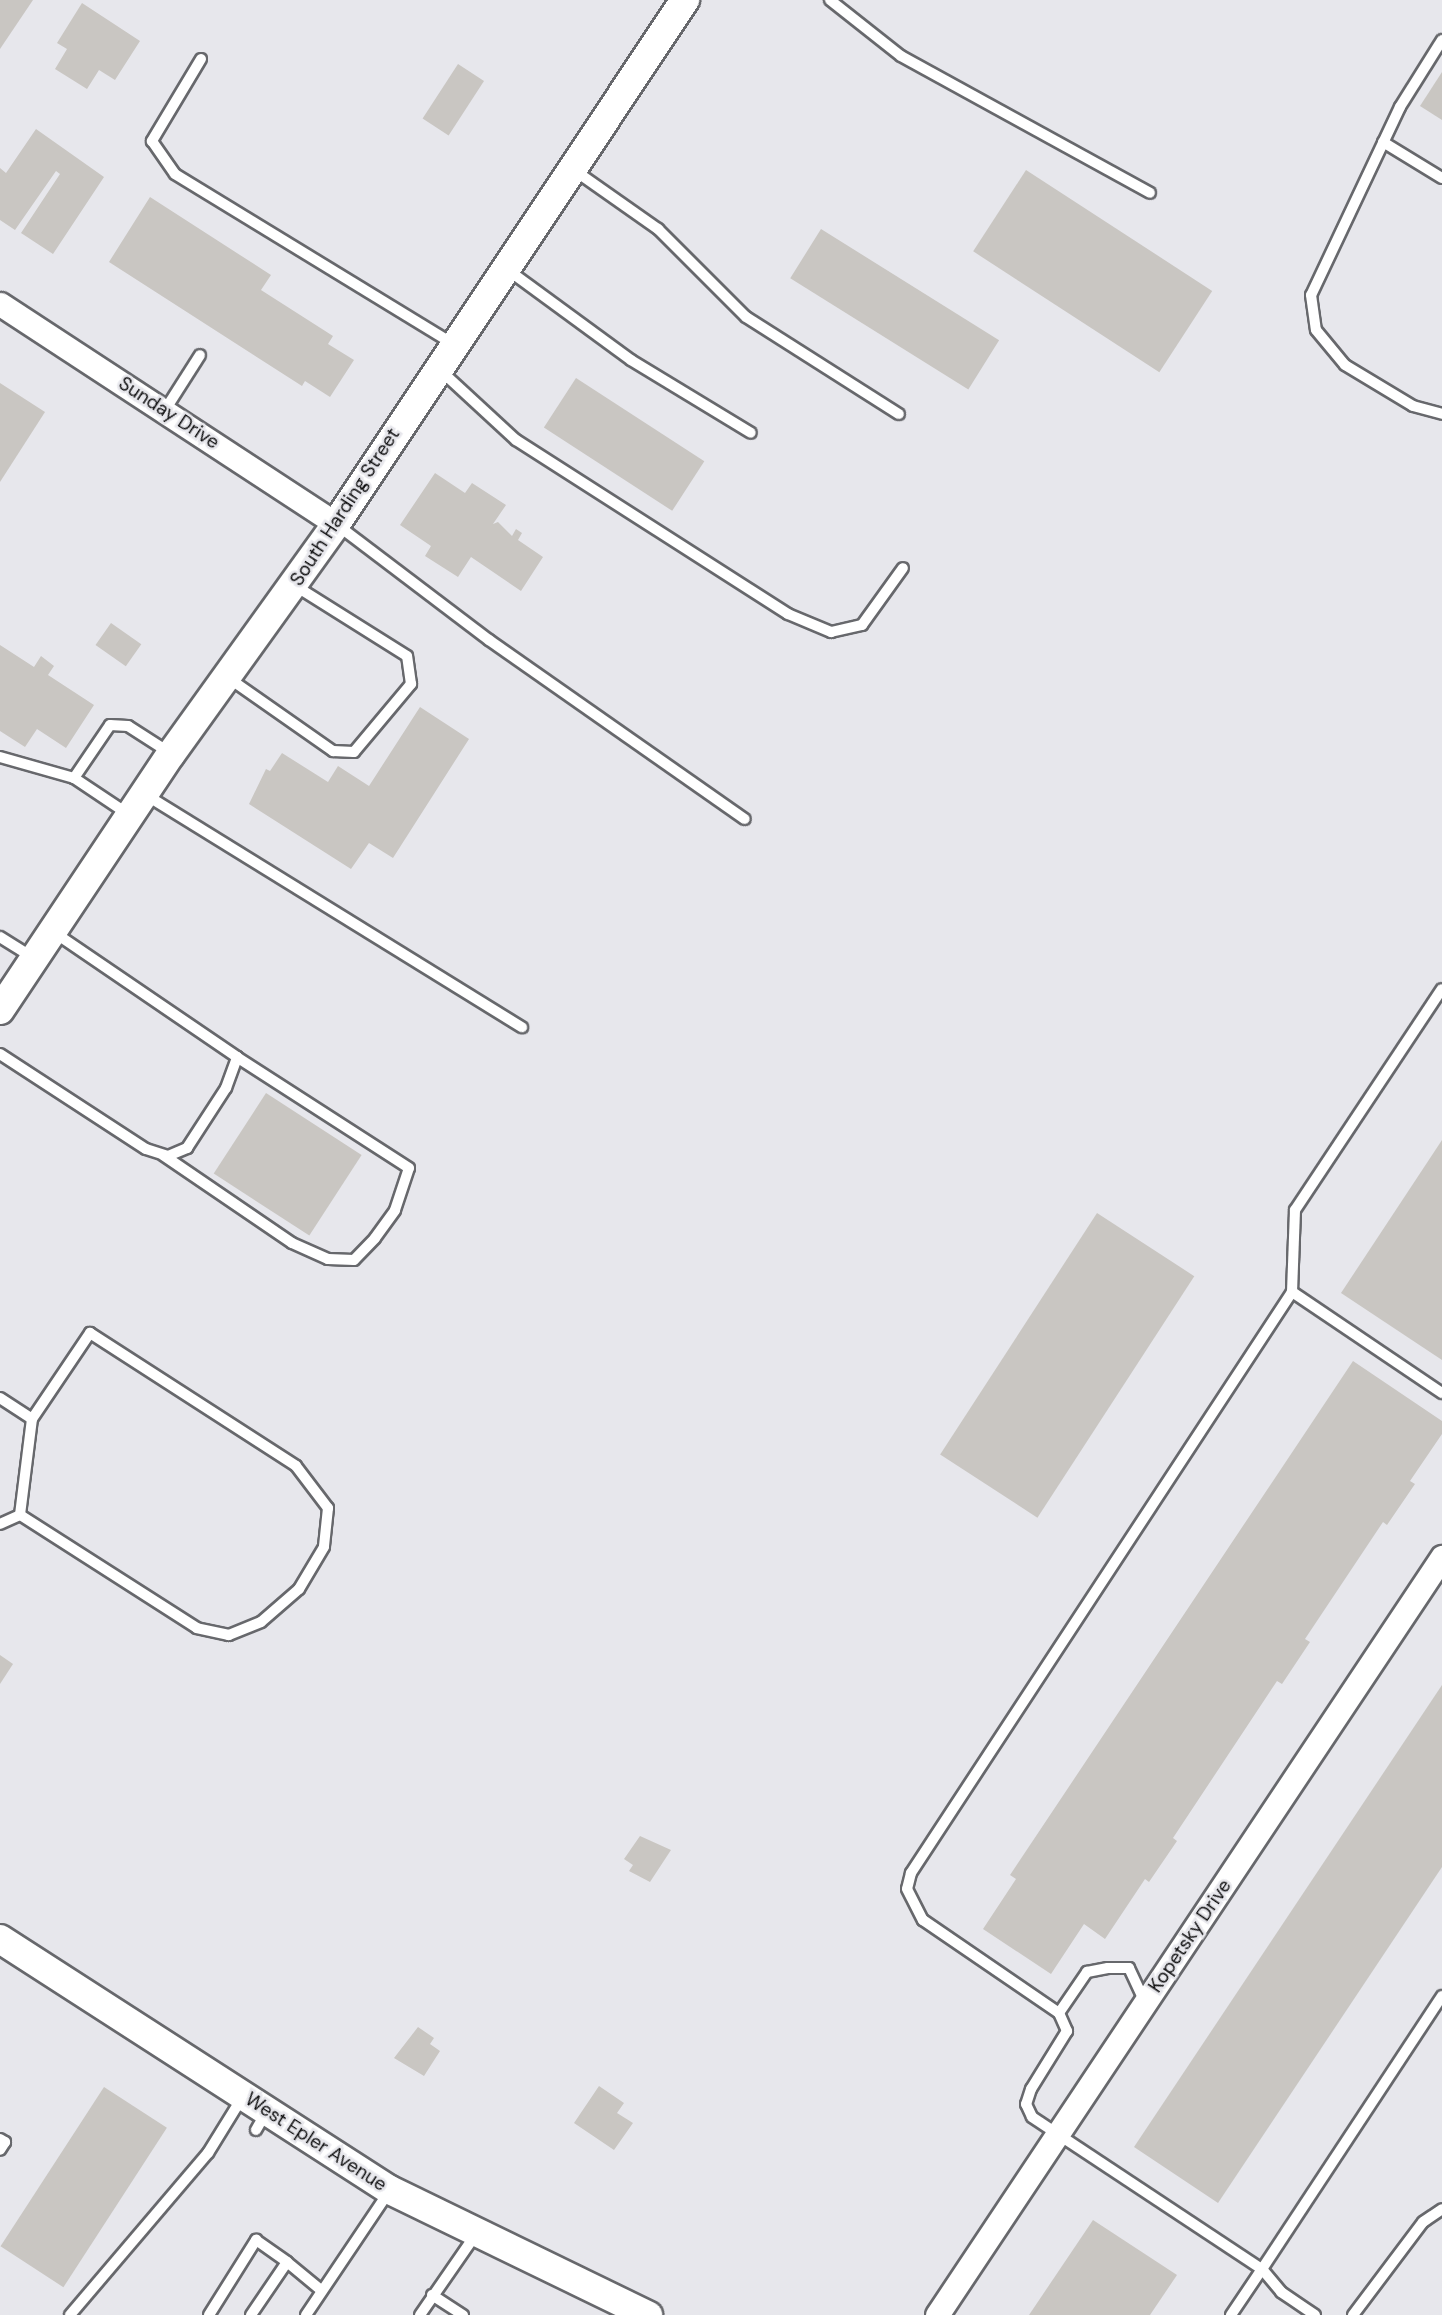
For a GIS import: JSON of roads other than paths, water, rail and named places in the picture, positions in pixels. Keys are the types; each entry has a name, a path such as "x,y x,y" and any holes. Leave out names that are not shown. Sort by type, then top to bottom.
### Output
{"street":[{"name":"South Harding Street","path":"0,1010 171,754 230,679 336,524 452,343 574,170 685,0"},
{"name":"Sunday Drive","path":"0,304 336,524"},
{"name":"Kopetsky Drive","path":"938,2315 1442,1557"},
{"name":"West Epler Avenue","path":"0,1939 243,2095 262,2121 390,2190 477,2231 615,2307 648,2315"}],"lane":[{"path":"830,0 901,57 1150,193"},
{"path":"1442,40 1383,142 1311,295 1316,330 1345,365 1413,406 1442,414"},
{"path":"201,59 152,141 175,174 452,343"},
{"path":"1383,142 1442,178"},
{"path":"574,170 658,229 746,317 899,414"},
{"path":"506,268 631,360 751,433"},
{"path":"165,410 200,355"},
{"path":"437,367 516,440 788,614 820,628 831,632 862,625 903,568"},
{"path":"336,524 489,640 745,819"},
{"path":"230,679 333,751 354,752 411,684 407,656 294,585"},
{"path":"74,778 110,725 128,726 171,754"},
{"path":"0,757 74,778 137,805 522,1027"},
{"path":"0,1054 160,1154 292,1243 328,1259 354,1260 375,1238 395,1210 409,1168 237,1058 53,932"},
{"path":"0,937 34,959"},
{"path":"1315,2315 1281,2292 1262,2269 1032,2117 1026,2104 1067,2031 1059,2014 923,1920 907,1889 911,1872 1292,1292 1294,1210 1442,989"},
{"path":"160,1154 187,1148 226,1088 237,1058"},
{"path":"1292,1292 1442,1393"},
{"path":"90,1333 296,1466 328,1508 324,1547 299,1589 282,1607 229,1635 197,1628 20,1515 32,1419 90,1333"},
{"path":"0,1398 32,1419"},
{"path":"0,1524 20,1515"},
{"path":"1059,2014 1087,1972 1108,1968 1129,1968 1145,2003"},
{"path":"1231,2315 1442,1996"},
{"path":"76,2314 208,2153 243,2095"},
{"path":"0,2139 5,2142 0,2150"},
{"path":"306,2315 390,2190"},
{"path":"1353,2315 1423,2222 1442,2209"},
{"path":"420,2315 477,2231"},
{"path":"209,2315 256,2240 322,2291"},
{"path":"251,2315 287,2262"},
{"path":"432,2295 463,2315"}]}
